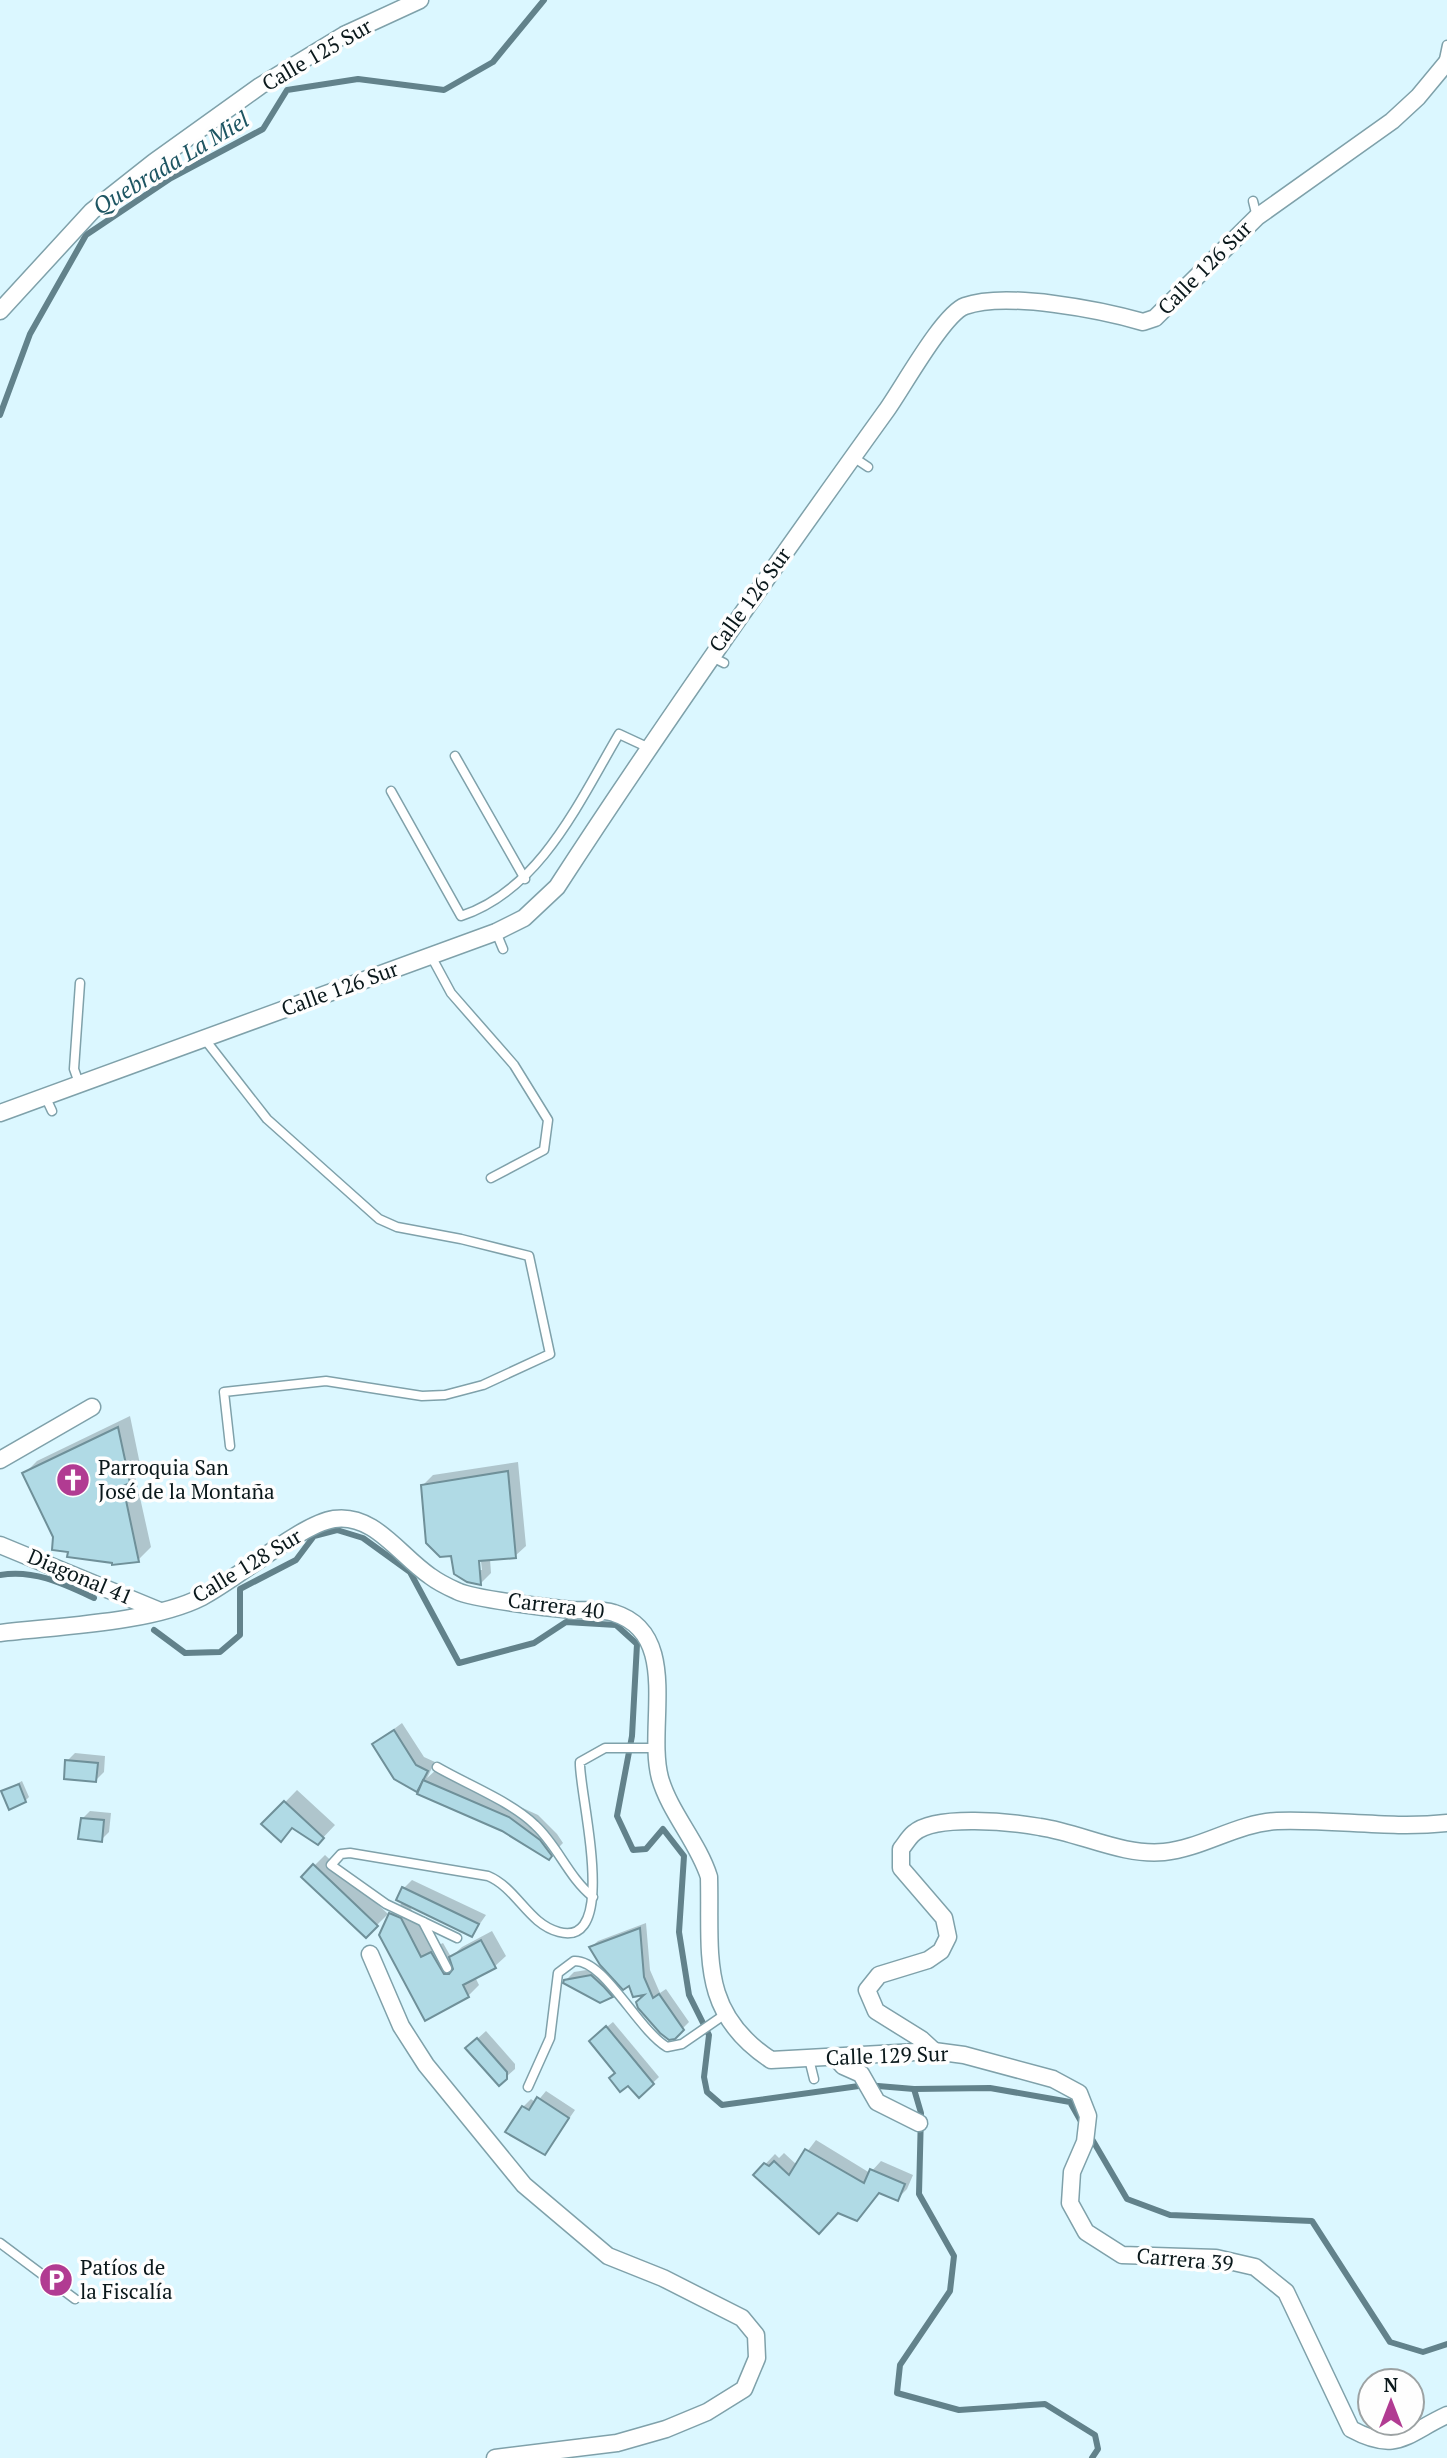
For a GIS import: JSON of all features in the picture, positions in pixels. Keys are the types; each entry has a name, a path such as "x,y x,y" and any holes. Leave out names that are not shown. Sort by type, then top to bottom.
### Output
{"street":[{"name":"Calle 125 Sur","path":"0,311 92,211 154,162 260,86 344,35 419,0"},
{"name":"Calle 126 Sur","path":"0,1113 48,1104 79,1083 496,932 524,918 557,887 647,747 717,659 951,314 985,303 1065,304 1143,322 1155,318 1255,209 1392,121 1418,97 1444,64"},
{"path":"0,1460 92,1407"},
{"name":"Calle 128 Sur","path":"0,1633 160,1611 200,1598 306,1529 331,1519 352,1517 368,1524"},
{"name":"Carrera 40","path":"368,1524 429,1576 462,1594 568,1609 614,1612 637,1626 656,1654 649,1747 660,1780 704,1861 709,1877 712,1979 723,2020"},
{"name":"Diagonal 41","path":"0,1545 160,1611"},
{"path":"934,2051 922,2039 876,2011 867,1990 879,1975 928,1960 942,1951 948,1937 944,1918 901,1868 901,1849 915,1831 935,1823 963,1821 1039,1826 1137,1852 1166,1852 1246,1826 1276,1821 1410,1827 1447,1823"},
{"path":"370,1954 401,2026 426,2065 524,2185 608,2256 663,2278 742,2318 756,2335 757,2358 744,2389 707,2412 666,2429 617,2444 495,2458"},
{"name":"Calle 129 Sur","path":"723,2020 771,2060 934,2051 964,2055 1053,2079"},
{"path":"835,2057 867,2084 877,2102 919,2123"},
{"name":"Carrera 39","path":"1053,2079 1079,2093 1088,2116 1086,2142 1072,2172 1070,2203 1086,2232 1122,2255 1216,2258 1255,2267 1286,2292 1351,2429 1372,2441 1397,2442 1447,2415"}],"lane":[{"path":"1444,64 1447,45"},
{"path":"853,457 868,467"},
{"path":"391,791 461,916 502,897 525,879 573,813 619,734 647,747"},
{"path":"455,756 525,879"},
{"path":"496,932 503,949"},
{"path":"431,956 451,993 514,1065 548,1120 544,1150 491,1178"},
{"path":"79,1083 74,1069 80,983"},
{"path":"203,1037 267,1119 379,1219 397,1227 529,1256 550,1354 483,1385 445,1395 422,1396 326,1381 224,1392 230,1446"},
{"path":"457,1938 386,1904 331,1866 341,1854 350,1853 488,1876 508,1888 535,1920 560,1932 581,1928 593,1897 594,1868 581,1792 580,1762 605,1748 649,1747"},
{"path":"437,1767 522,1813 538,1827 581,1887 593,1897"},
{"path":"423,1922 447,1968"},
{"path":"528,2087 550,2038 558,1973 573,1961 584,1962 600,1971 644,2029 667,2047 682,2044 694,2034 723,2020"},
{"path":"809,2059 814,2079"},
{"path":"0,2243 75,2299"}],"building":[{"path":"118,1427 130,1483 123,1486 139,1562 112,1565 67,1557 68,1552 52,1550 53,1537 22,1473"},
{"path":"508,1471 516,1558 479,1561 481,1585 467,1582 454,1574 451,1556 440,1557 426,1543 421,1485"},
{"path":"394,1730 416,1765 428,1771 417,1792 394,1779 372,1744"},
{"path":"65,1760 98,1763 96,1782 64,1779"},
{"path":"423,1780 509,1817 540,1840 552,1856 549,1860 502,1831 417,1794"},
{"path":"19,1784 26,1802 9,1810 1,1791"},
{"path":"284,1801 324,1838 318,1845 292,1828 281,1842 261,1824"},
{"path":"81,1818 104,1820 102,1842 78,1839"},
{"path":"313,1864 378,1926 366,1938 301,1877"},
{"path":"402,1887 479,1924 472,1937 396,1900"},
{"path":"389,1913 401,1918 421,1957 431,1952 444,1974 449,1974 453,1969 449,1957 481,1940 496,1968 463,1985 469,1997 425,2021 379,1935"},
{"path":"640,1928 644,1977 653,1998 659,1994 684,2030 675,2039 669,2040 660,2033 638,2008 636,2002 644,1995 633,1997 629,1986 623,1990 600,1965 589,1947"},
{"path":"591,1975 613,1997 600,2003 563,1983 564,1980"},
{"path":"606,2026 654,2084 639,2098 628,2086 620,2092 609,2078 615,2073 589,2041"},
{"path":"477,2038 507,2072 507,2079 499,2086 465,2048"},
{"path":"537,2097 569,2118 545,2155 505,2132 522,2106 529,2110"},
{"path":"805,2149 864,2183 870,2169 905,2184 898,2201 879,2193 857,2221 838,2213 819,2234 753,2175 764,2163 769,2166 774,2161 789,2175"}],"waterway":[{"name":"Quebrada La Miel","path":"0,415 30,334 86,235 171,178 263,129 287,90 358,79 444,90 493,62 544,0"},
{"path":"154,1630 185,1653 220,1652 240,1635 240,1589 296,1560 314,1536 337,1530 363,1538 410,1572 459,1663 534,1643 566,1622 616,1625 637,1644 632,1736 617,1816 633,1850 646,1849 663,1829 684,1856 679,1932 689,1995 709,2035 704,2077 707,2092 722,2105 866,2085 914,2089 990,2088 1070,2102 1083,2125"},
{"path":"0,1575 37,1576 94,1598"},
{"path":"914,2089 921,2113 919,2194 954,2256 950,2291 900,2365 897,2393 959,2410 1045,2404 1095,2435 1098,2449 1092,2458"},
{"path":"1089,2134 1127,2199 1170,2215 1312,2221 1390,2342 1423,2352 1447,2344"}],"place":[{"name":"Parroquia San José de la Montaña","path":"73,1480"},
{"name":"Patíos de la Fiscalía","path":"56,2280"}]}
